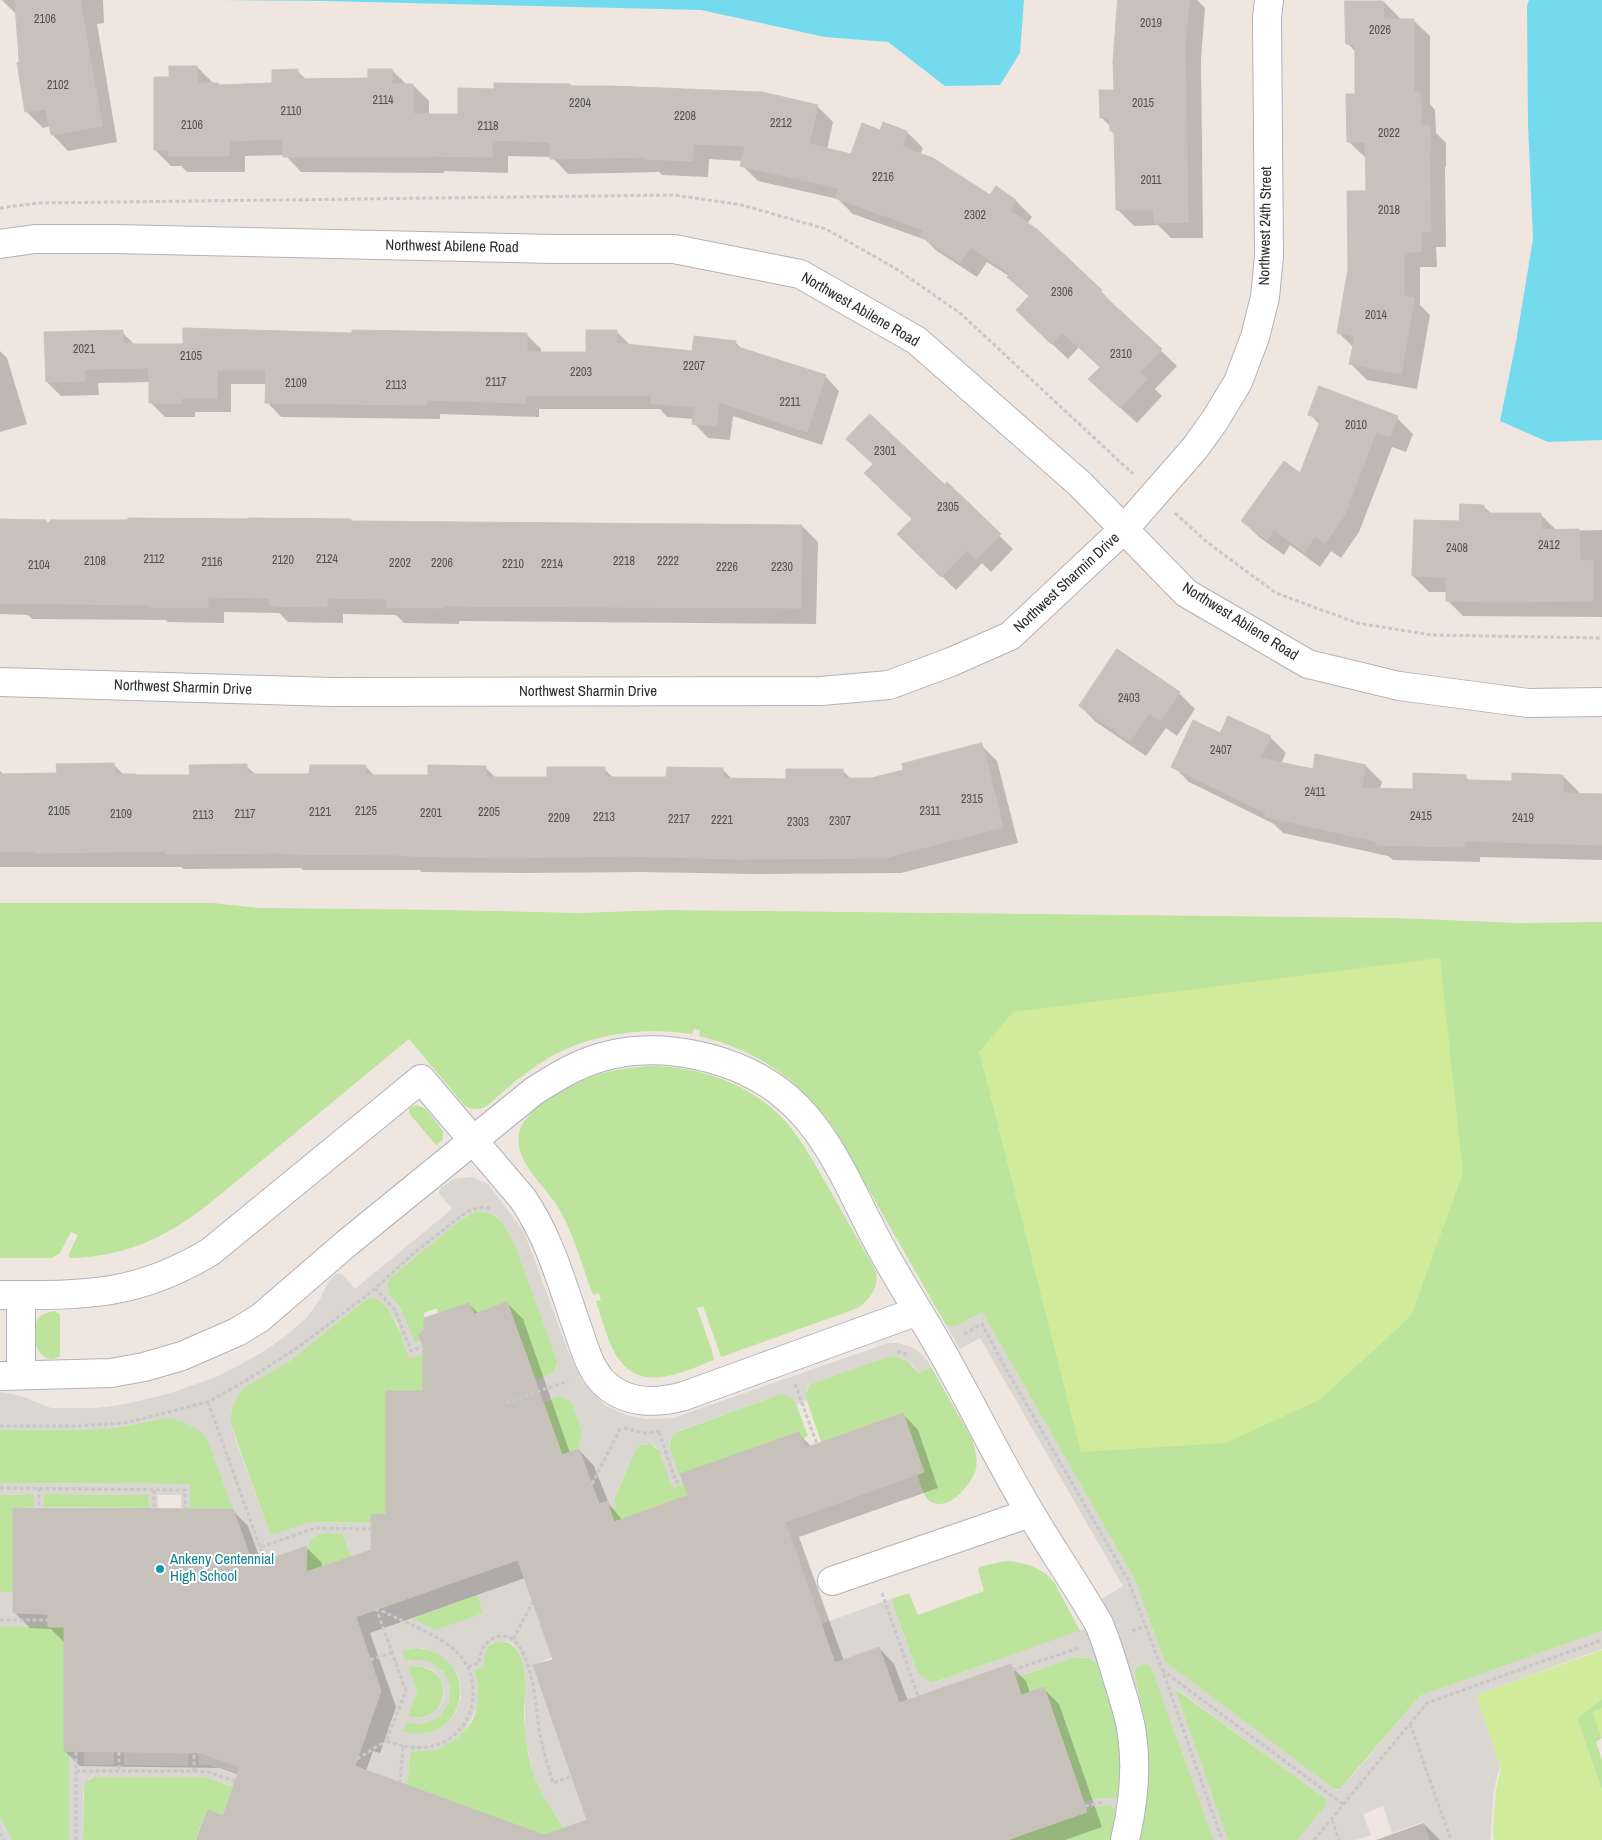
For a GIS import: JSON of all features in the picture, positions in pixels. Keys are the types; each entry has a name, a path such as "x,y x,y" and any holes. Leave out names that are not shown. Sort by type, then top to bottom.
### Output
{"street":[{"name":"Northwest 24th Street","path":"1124,529 1195,448 1216,420 1238,382 1255,337 1265,297 1269,256 1267,18 1269,0"},
{"name":"Northwest Abilene Road","path":"0,244 35,238 115,238 554,249 674,249 800,274 916,340 1080,484 1186,593 1308,664 1398,686 1528,703 1602,702"},
{"name":"Northwest Sharmin Drive","path":"0,682 332,692 821,691 888,685 951,662 1010,636 1124,529"},
{"path":"918,1311 668,1401 653,1402 627,1397 608,1385 597,1374 586,1352 552,1256 537,1220 523,1200 474,1141 421,1079 210,1252 188,1266 147,1283 108,1292 64,1295 11,1295 11,1375 78,1375 127,1370 182,1356 238,1332 260,1318 347,1242 474,1141 534,1091 574,1068 602,1057 632,1051 689,1054 718,1061 768,1083 787,1098 810,1121 827,1146 885,1255 918,1311 1030,1513 1094,1616 1105,1640 1128,1712 1133,1740 1132,1805 1125,1840"},
{"path":"832,1581 1030,1513"}],"path":[{"path":"0,208 38,203 674,195 742,204 826,229 895,268 952,308 1208,543 1276,593 1358,623 1432,635 1602,638"},
{"path":"0,1426 76,1426 125,1423 208,1402 297,1348 375,1288 414,1253 471,1209 494,1210"},
{"path":"375,1288 395,1310 411,1351 423,1346"},
{"path":"962,1336 982,1324 1003,1364 1128,1580 1162,1669 1222,1840"},
{"path":"894,1350 908,1354 915,1359"},
{"path":"506,1404 571,1380 573,1385"},
{"path":"786,1387 802,1381"},
{"path":"795,1384 816,1444"},
{"path":"208,1402 266,1561"},
{"path":"614,1424 637,1432 659,1432 667,1429"},
{"path":"592,1484 621,1427"},
{"path":"659,1432 676,1482 682,1480"},
{"path":"0,1488 185,1490 185,1508"},
{"path":"39,1488 40,1507"},
{"path":"154,1490 154,1508"},
{"path":"261,1547 315,1528 371,1529"},
{"path":"872,1567 918,1696"},
{"path":"513,1639 532,1602"},
{"path":"357,1759 386,1741 406,1691 376,1608 444,1642 458,1653 468,1668 473,1682 473,1700 467,1719 455,1735 434,1746 424,1747 403,1746 386,1741"},
{"path":"0,1620 48,1620"},
{"path":"468,1668 479,1663 483,1647 492,1638 513,1639 522,1648 530,1669 542,1743 553,1783 572,1776"},
{"path":"1013,1670 1105,1640"},
{"path":"1314,1840 1426,1703 1602,1640"},
{"path":"370,1660 392,1653"},
{"path":"1162,1669 1344,1805"},
{"path":"1410,1724 1451,1840"},
{"path":"400,1782 403,1746"},
{"path":"76,1752 76,1840"},
{"path":"119,1752 119,1771"},
{"path":"194,1753 194,1771"},
{"path":"76,1771 194,1771 208,1772 236,1781"},
{"path":"1332,1819 1339,1840"},
{"path":"0,1833 4,1840"}],"green space":[{"path":"0,903 212,903 260,908 578,913 667,910 1395,918 1519,923 1602,922 1602,1631 1420,1696 1340,1789 1334,1789 1164,1661 1135,1580 982,1312 955,1327 946,1325 833,1127 819,1110 775,1069 740,1049 699,1036 700,1030 694,1029 692,1034 656,1031 638,1032 601,1037 584,1042 544,1060 490,1103 483,1108 477,1109 464,1105 409,1039 199,1212 166,1233 132,1248 113,1253 73,1258 69,1257 69,1254 78,1235 71,1232 60,1253 52,1258 0,1258"},
{"path":"1440,958 1463,1173 1411,1316 1321,1399 1226,1443 1081,1452 979,1052 1013,1012"},
{"path":"649,1066 687,1069 724,1080 757,1097 786,1122 810,1156 876,1271 875,1288 862,1305 721,1357 703,1306 697,1308 714,1360 662,1377 646,1377 634,1373 624,1365 616,1354 605,1328 596,1301 601,1300 599,1293 593,1295 575,1243 562,1214 526,1164 519,1147 519,1136 522,1125 536,1108 568,1087 606,1072"},
{"path":"416,1105 426,1109 443,1131 443,1139 437,1145 409,1113 409,1108"},
{"path":"477,1211 492,1214 503,1223 516,1247 557,1360 554,1372 544,1378 536,1380 507,1302 474,1314 469,1303 438,1313 437,1308 424,1313 424,1330 418,1333 421,1341 415,1343 400,1307 389,1295 387,1284 391,1277 455,1224"},
{"path":"374,1298 385,1304 402,1335 423,1354 423,1391 386,1391 386,1514 371,1514 371,1523 310,1522 276,1534 270,1534 231,1424 231,1414 235,1399 245,1387 291,1360 366,1299"},
{"path":"54,1311 60,1314 60,1356 52,1359 45,1357 40,1352 34,1336 37,1320 42,1315"},
{"path":"894,1356 907,1361 919,1373 931,1367 972,1439 977,1461 974,1475 959,1495 945,1503 931,1502 924,1493 917,1474 924,1472 903,1413 821,1442 805,1395 810,1384"},
{"path":"781,1394 794,1399 808,1436 802,1439 799,1433 679,1475 670,1449 671,1438 674,1433"},
{"path":"558,1396 571,1401 581,1428 579,1449 562,1455 544,1402"},
{"path":"164,1418 186,1422 205,1436 216,1460 233,1509 190,1508 189,1484 0,1483 0,1430 109,1429"},
{"path":"650,1444 660,1451 673,1486 684,1483 688,1495 614,1522 610,1510 616,1507 614,1499 636,1449 641,1445"},
{"path":"34,1494 34,1507 13,1508 13,1592 0,1592 0,1495"},
{"path":"43,1494 149,1495 149,1508 43,1507"},
{"path":"324,1533 343,1534 351,1557 306,1572 309,1542 317,1535"},
{"path":"1009,1561 1034,1567 1049,1577 1054,1582 1080,1631 932,1683 918,1674 891,1599 909,1593 918,1615 984,1591 978,1570 980,1567"},
{"path":"477,1595 484,1613 436,1630 411,1619"},
{"path":"0,1626 64,1627 64,1751 69,1752 69,1840 12,1840 0,1818"},
{"path":"499,1641 510,1644 518,1651 522,1660 525,1672 524,1719 529,1757 539,1786 564,1828 544,1835 407,1785 410,1751 425,1750 432,1747 466,1729 471,1723 478,1701 474,1670 484,1666 483,1657 488,1646"},
{"path":"414,1648 436,1652 451,1664 459,1679 460,1697 454,1713 443,1726 425,1734 402,1732 406,1722 423,1723 429,1721 438,1716 446,1707 443,1671 410,1660 406,1662 401,1651"},
{"path":"1602,1650 1602,1699 1577,1719 1602,1790 1602,1840 1494,1840 1496,1790 1501,1770 1476,1695"},
{"path":"1074,1657 1089,1658 1101,1666 1119,1727 1122,1766 1120,1796 1116,1799 1101,1798 1084,1802 1044,1687 1021,1695 1016,1678"},
{"path":"1149,1665 1152,1669 1214,1840 1139,1840 1145,1811 1148,1753 1144,1718 1135,1671 1137,1666"},
{"path":"408,1667 428,1669 437,1676 442,1685 443,1696 440,1705 433,1713 422,1717 408,1716 417,1692"},
{"path":"1174,1688 1326,1799 1328,1804 1297,1840 1228,1840"},
{"path":"1602,1699 1602,1708 1593,1712 1602,1738 1596,1742 1602,1760 1602,1790 1577,1719"},
{"path":"1602,1708 1602,1738 1593,1712"},
{"path":"96,1776 205,1777 234,1787 223,1816 208,1811 195,1840 83,1840 84,1786 86,1781"},
{"path":"1110,1805 1115,1808 1115,1814 1110,1840 1007,1840 1087,1812 1086,1809"}],"shaded area":[{"path":"471,1177 488,1184 524,1232 570,1356 583,1382 606,1406 626,1415 646,1419 673,1418 888,1343 897,1343 914,1348 927,1360 931,1367 919,1373 913,1365 904,1359 894,1356 887,1357 810,1384 806,1390 806,1400 796,1405 792,1398 781,1394 678,1431 670,1438 669,1444 679,1475 684,1483 676,1487 670,1482 658,1448 650,1444 641,1445 636,1449 614,1498 617,1507 610,1510 607,1501 599,1504 579,1449 581,1428 571,1401 558,1396 509,1414 502,1393 553,1373 557,1367 557,1360 516,1247 507,1230 503,1223 493,1214 477,1211 455,1224 391,1277 387,1284 389,1295 400,1307 415,1343 421,1341 423,1354 409,1359 397,1323 385,1305 374,1298 366,1299 291,1360 245,1387 236,1398 231,1411 231,1424 235,1438 270,1534 276,1534 310,1522 371,1523 371,1550 351,1557 343,1534 324,1533 314,1536 307,1546 253,1565 208,1441 201,1432 180,1420 164,1418 109,1429 0,1430 0,1392 21,1396 51,1408 97,1408 126,1404 168,1394 216,1377 234,1368 266,1350 291,1332 308,1316 320,1299 329,1281 336,1274 342,1274 355,1289 452,1209 439,1193 441,1187 455,1179"},
{"path":"982,1312 1135,1580 1164,1661 1336,1790 1340,1789 1354,1774 1420,1696 1602,1631 1602,1649 1476,1695 1500,1766 1494,1788 1490,1840 1430,1840 1423,1822 1392,1833 1383,1806 1363,1814 1371,1835 1356,1840 1297,1840 1327,1804 1326,1799 1175,1688 1228,1840 1214,1840 1152,1669 1149,1665 1144,1664 1137,1666 1135,1677 1147,1740 1148,1768 1145,1813 1139,1840 1110,1840 1115,1808 1104,1805 1086,1809 1084,1802 1101,1798 1116,1799 1120,1796 1122,1782 1119,1727 1103,1670 1094,1660 1074,1657 1016,1678 1011,1665 899,1703 879,1647 835,1663 821,1624 891,1599 918,1674 933,1683 1112,1619 1102,1599 1123,1586 980,1338 960,1349 946,1325 955,1327"},
{"path":"0,1483 190,1484 190,1508 181,1508 181,1495 158,1495 158,1508 149,1508 148,1495 44,1494 43,1507 34,1507 34,1494 0,1495"},
{"path":"518,1560 552,1657 533,1665 587,1820 564,1828 542,1794 534,1776 525,1737 525,1673 518,1650 507,1641 493,1643 488,1646 483,1657 484,1666 474,1670 478,1687 477,1708 466,1729 458,1738 436,1750 410,1752 407,1785 355,1766 356,1617","holes":["477,1595 483,1613 436,1630 412,1619","424,1648 440,1655 457,1673 460,1682 461,1698 455,1714 443,1727 425,1734 402,1732 406,1722 420,1724 440,1716 449,1702 450,1686 446,1676 435,1664 425,1660 406,1662 401,1651","408,1667 431,1669 436,1673 443,1685 444,1698 439,1708 429,1716 419,1718 408,1716 417,1692"]},
{"path":"0,1592 13,1592 14,1613 48,1614 48,1627 0,1626"},
{"path":"69,1752 84,1752 84,1765 114,1765 114,1752 124,1752 124,1765 188,1766 189,1753 198,1753 199,1765 209,1765 237,1775 234,1787 205,1777 91,1777 86,1781 83,1792 83,1840 69,1840"},
{"path":"0,1818 4,1827 12,1840 0,1840"}],"water":[{"path":"219,0 1024,0 1020,53 1000,85 945,86 888,42 825,37 701,10"},
{"path":"1529,0 1602,0 1602,440 1548,442 1500,421 1516,342 1533,239 1528,124 1527,6"}],"building":[{"path":"15,0 80,0 102,126 51,135 46,109 25,112 17,63 19,62"},
{"path":"1118,0 1189,0 1185,42 1188,222 1154,223 1154,210 1116,210 1114,131 1110,131 1109,117 1100,118 1099,90 1114,90 1113,62"},
{"path":"1345,1 1383,1 1384,19 1414,19 1414,93 1420,93 1421,126 1430,126 1431,231 1421,231 1421,252 1404,252 1404,296 1414,298 1401,374 1349,364 1355,336 1337,333 1348,269 1347,191 1366,191 1365,142 1347,142 1346,94 1355,94 1355,44 1346,44"},
{"path":"169,66 197,66 197,83 218,83 218,85 272,83 272,70 298,69 298,79 368,78 368,69 392,69 392,84 413,84 413,114 458,114 458,88 494,89 494,83 570,84 570,86 762,92 818,105 809,144 851,154 862,123 880,130 883,122 907,131 902,147 933,158 990,195 996,186 1016,200 1010,211 1038,230 1102,290 1100,292 1162,349 1140,373 1147,379 1120,408 1088,379 1100,367 1062,332 1051,344 1016,310 1029,296 1007,277 1010,274 971,247 960,262 920,236 924,230 835,198 839,188 740,166 745,146 693,144 692,161 645,159 645,157 550,159 550,142 492,140 492,157 283,157 283,139 229,141 229,156 169,156 169,150 154,150 154,77 169,77"},
{"path":"183,328 352,333 352,330 527,333 527,352 586,352 586,330 617,330 616,343 692,351 694,336 736,341 735,346 826,375 807,432 719,402 716,426 692,424 694,407 651,403 652,395 526,395 525,403 426,400 426,405 265,403 266,370 217,370 217,398 181,398 181,403 149,403 149,368 84,369 85,381 46,382 44,332 123,330 123,344 183,344"},
{"path":"1319,386 1398,416 1390,437 1376,432 1344,516 1325,543 1315,536 1304,552 1274,530 1267,540 1241,521 1284,461 1300,473 1321,419 1308,415"},
{"path":"870,414 945,485 947,482 1001,534 976,559 967,550 941,577 897,534 912,519 864,473 873,464 846,439"},
{"path":"1460,504 1484,505 1484,513 1541,513 1541,530 1579,529 1580,561 1593,561 1593,601 1446,601 1446,577 1412,576 1414,520 1459,521"},
{"path":"128,518 802,525 801,608 387,607 387,599 327,598 327,607 270,606 270,598 208,597 208,607 0,603 0,519 46,520 47,523 50,520 128,520"},
{"path":"1117,649 1180,692 1160,721 1149,713 1130,741 1079,706"},
{"path":"1228,716 1271,736 1260,758 1313,769 1315,754 1366,765 1361,788 1413,789 1413,773 1466,775 1466,780 1512,781 1512,773 1563,775 1563,793 1602,794 1602,845 1464,841 1464,847 1376,845 1376,841 1265,817 1266,813 1171,767 1193,720 1220,733"},
{"path":"982,743 1003,827 884,858 737,859 625,856 507,858 285,853 166,854 166,851 35,853 35,851 0,851 0,774 57,773 56,764 114,763 115,774 136,775 190,775 189,765 247,764 247,774 309,774 310,765 366,765 366,775 428,775 428,765 486,766 486,777 547,777 547,767 605,767 605,777 666,777 667,767 723,768 723,778 786,779 786,769 843,769 843,778 871,778 903,770 902,764"},
{"name":"Ankeny Centennial High School","path":"507,1302 562,1455 579,1449 599,1504 607,1501 614,1522 688,1495 680,1474 799,1432 805,1448 903,1413 924,1472 785,1522 835,1663 879,1647 899,1703 1011,1664 1021,1695 1044,1687 1087,1812 1007,1840 196,1840 208,1810 223,1816 240,1767 202,1753 64,1751 64,1627 48,1627 48,1614 13,1613 13,1508 233,1509 253,1565 307,1546 306,1572 371,1550 371,1514 386,1514 386,1391 423,1391 423,1346 418,1334 424,1330 424,1318 469,1303 474,1314","holes":["518,1560 553,1660 533,1665 587,1820 544,1835 355,1766 381,1691 356,1617"]}],"place":[{"name":"Ankeny Centennial High School","path":"160,1569"}]}
